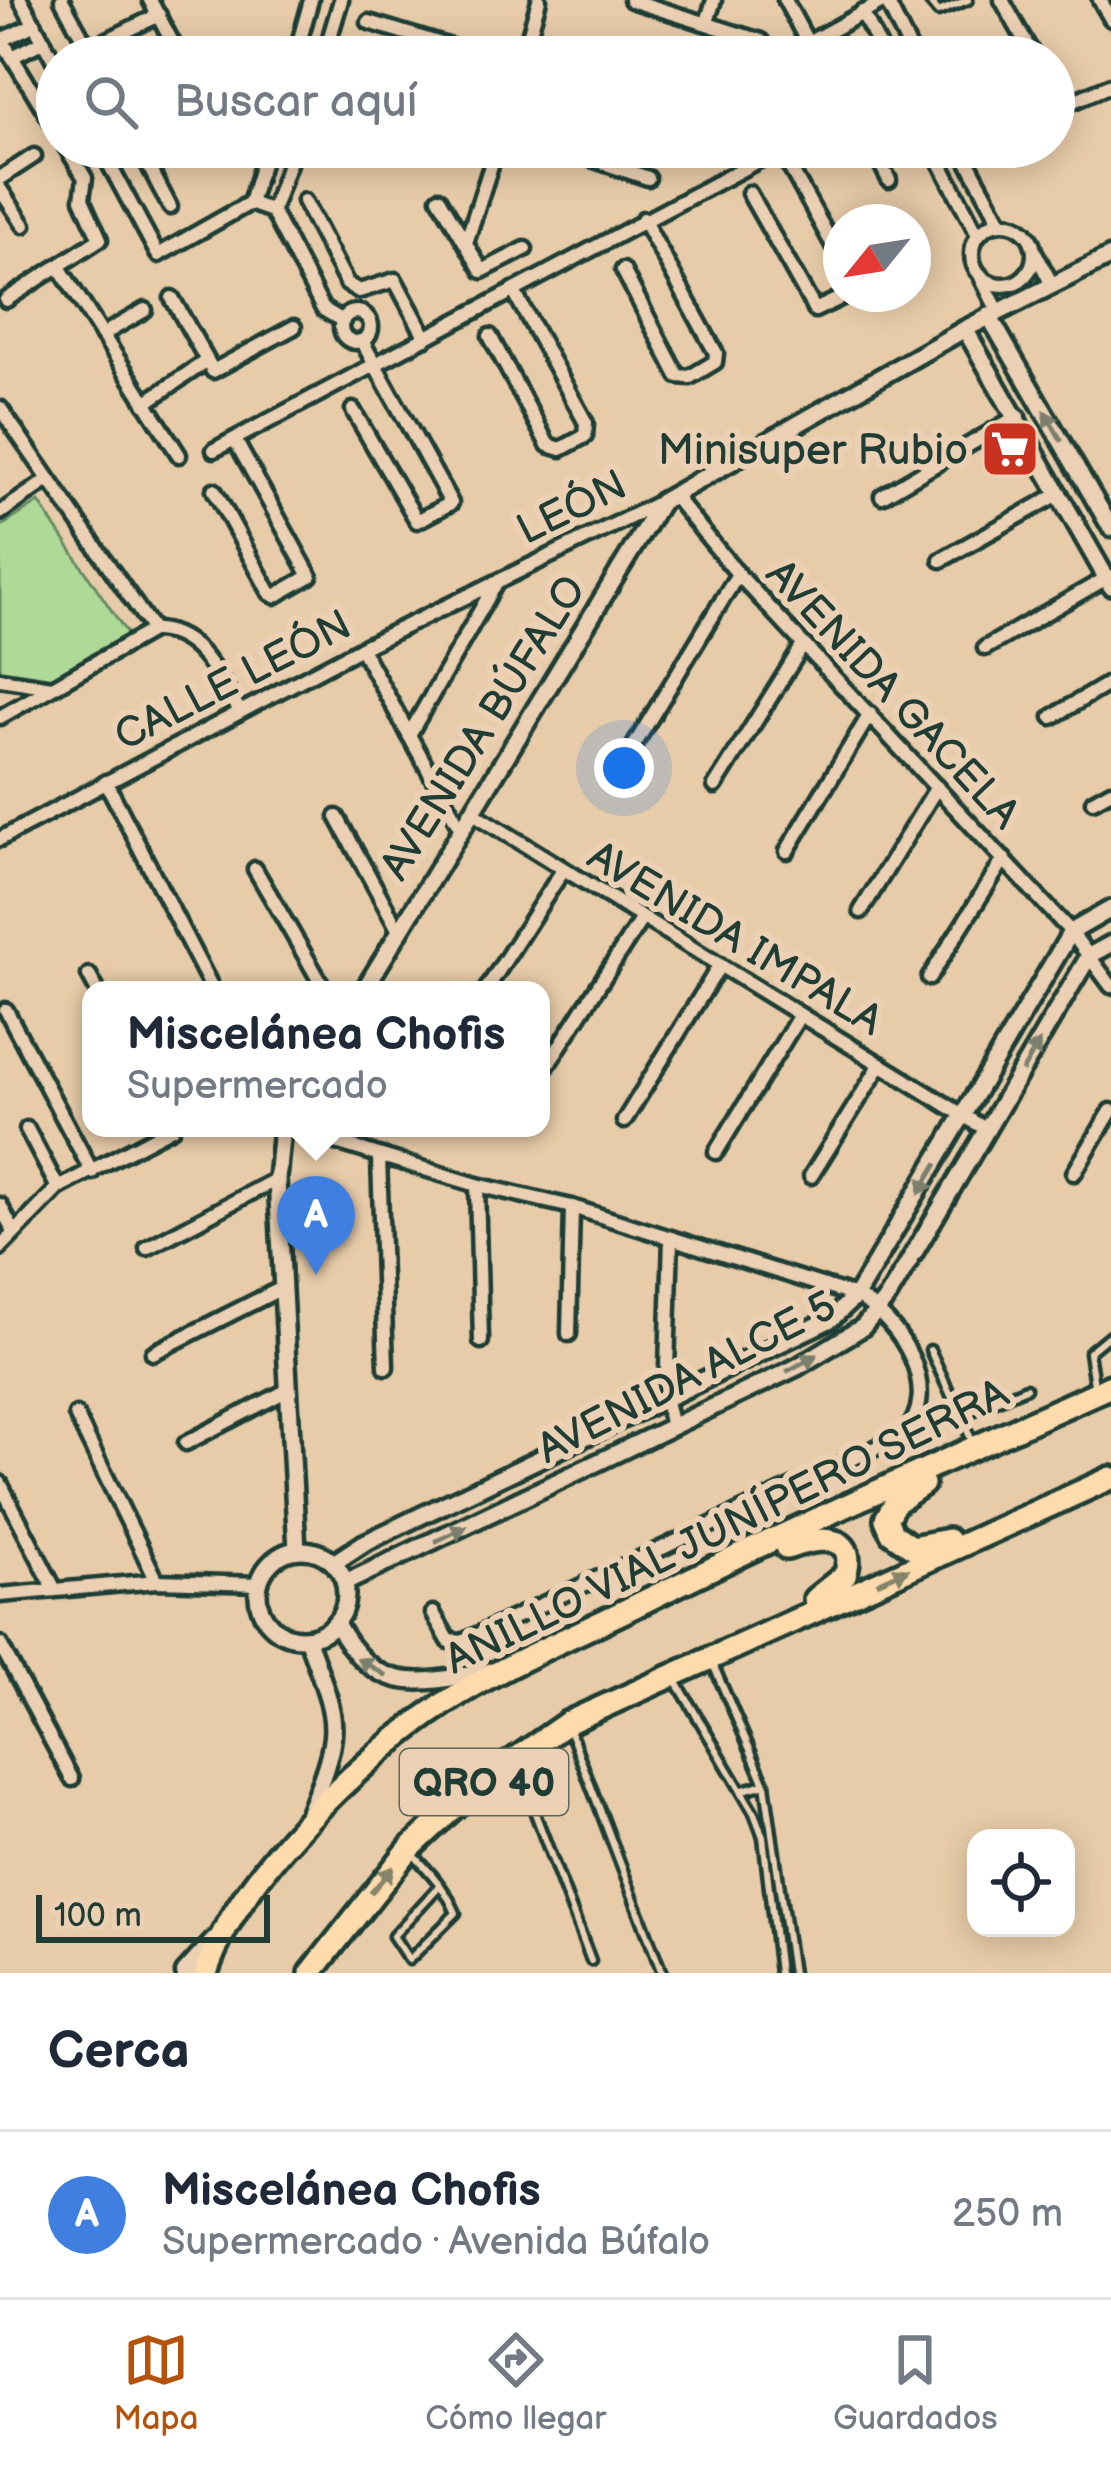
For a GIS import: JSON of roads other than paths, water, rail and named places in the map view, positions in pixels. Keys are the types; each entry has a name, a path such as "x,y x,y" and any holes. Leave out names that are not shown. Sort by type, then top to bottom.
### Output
{"highway":[{"name":"ANILLO VIAL JUNÍPERO SERRA","path":"206,1973 228,1928 304,1824 356,1771 446,1703 682,1582 1103,1389"},
{"path":"1055,1411 904,1495 886,1520 899,1540 922,1547 1057,1502"},
{"name":"QRO 40","path":"311,1973 409,1850 514,1759 567,1723 1111,1478"},
{"path":"682,1582 817,1536 838,1541 845,1551 848,1565 839,1584 710,1659"}],"main road":[{"path":"186,1973 228,1928"}],"street":[{"path":"21,0 41,36"},
{"path":"62,0 81,36"},
{"path":"150,0 170,36"},
{"path":"302,36 311,0"},
{"path":"330,36 341,0"},
{"path":"529,36 539,0"},
{"path":"631,0 749,36"},
{"path":"707,22 714,0"},
{"path":"785,0 800,36"},
{"path":"827,36 886,0 904,36"},
{"path":"1002,0 1022,36"},
{"path":"1100,0 1111,20"},
{"path":"862,12 874,36"},
{"path":"121,36 159,15"},
{"path":"369,22 415,36"},
{"path":"35,24 1,39 36,96"},
{"path":"12,57 36,45"},
{"path":"1075,103 1111,85"},
{"path":"0,178 34,156"},
{"path":"6,300 92,247 101,232 82,199 85,178 79,168"},
{"path":"111,168 158,255 250,203 261,168"},
{"path":"150,168 170,207"},
{"path":"272,212 288,168"},
{"path":"466,243 490,168"},
{"path":"618,168 648,178"},
{"path":"214,450 741,168"},
{"path":"786,168 823,230"},
{"path":"883,168 889,180"},
{"path":"943,168 978,235 972,260 994,314 1111,527"},
{"path":"971,168 1001,223 1025,232 1051,283"},
{"path":"0,189 24,225"},
{"path":"749,193 811,306 823,307"},
{"path":"439,198 482,271 524,249"},
{"path":"304,201 347,284 359,291 395,280 426,338"},
{"path":"250,203 272,212 323,309 343,321 346,337 362,341 451,502 416,521 353,410"},
{"path":"623,270 678,376 690,377 715,362 716,353 643,219"},
{"path":"978,235 1001,223"},
{"path":"980,276 1004,286 1021,280 1032,266 1033,248"},
{"name":"LEÓN","path":"497,583 667,498 965,329 1111,256"},
{"path":"59,268 179,455"},
{"path":"490,336 548,446 561,449 584,436 586,423 513,290"},
{"path":"172,298 205,362 216,370 294,327"},
{"path":"102,335 145,310"},
{"path":"343,321 351,313 367,317 370,333 362,341"},
{"path":"965,329 1110,580 985,648"},
{"path":"146,403 205,362"},
{"path":"0,408 153,631"},
{"path":"882,496 1018,416"},
{"path":"214,490 269,592 274,596 310,576 235,440"},
{"path":"0,513 48,480"},
{"path":"940,560 1060,493"},
{"name":"AVENIDA GACELA","path":"667,498 1071,932 1111,986"},
{"name":"AVENIDA BÚFALO","path":"369,981 667,498"},
{"path":"615,777 738,574"},
{"path":"409,735 497,583"},
{"name":"CALLE LEÓN","path":"0,839 362,648 497,583"},
{"path":"0,717 153,631 181,635 197,647 240,711"},
{"path":"716,786 802,645"},
{"path":"362,648 462,831"},
{"path":"0,679 52,687"},
{"path":"1052,717 1111,682"},
{"path":"787,851 870,714"},
{"path":"106,782 208,981"},
{"path":"861,911 937,787"},
{"path":"1093,800 1111,790"},
{"name":"AVENIDA IMPALA","path":"473,813 987,1130"},
{"path":"337,817 398,932"},
{"path":"929,978 1004,859"},
{"path":"255,869 320,981"},
{"path":"492,981 563,870"},
{"path":"1071,932 1111,909"},
{"path":"550,1061 642,918"},
{"name":"AVENIDA ALCE 5","path":"335,1562 364,1543 831,1318 856,1296 1071,932"},
{"path":"1089,956 1111,944"},
{"name":"AVENIDA ALCE 5","path":"345,1583 797,1366 863,1327 880,1309 1089,956"},
{"path":"624,1121 720,965"},
{"path":"88,975 92,981"},
{"path":"6,1010 92,1172"},
{"path":"716,1153 800,1015"},
{"path":"811,1176 880,1064"},
{"path":"1074,1173 1111,1111"},
{"path":"27,1129 58,1188"},
{"path":"0,1248 58,1188 156,1137"},
{"path":"284,1137 277,1179 297,1550"},
{"path":"315,1137 477,1186 572,1207 856,1296 880,1309 912,1361 923,1392 917,1421 903,1435 462,1642 449,1641 433,1613"},
{"path":"379,1157 386,1367"},
{"path":"146,1248 277,1179"},
{"path":"477,1186 481,1341"},
{"path":"0,1205 14,1232"},
{"path":"569,1334 572,1207"},
{"path":"671,1238 666,1400 672,1427"},
{"path":"153,1352 282,1288"},
{"path":"186,1443 286,1391"},
{"path":"76,1415 157,1581"},
{"path":"0,1483 54,1588"},
{"path":"297,1550 335,1562 345,1583 344,1611 336,1623 307,1638 275,1629 264,1617 259,1584 280,1556 297,1550"},
{"path":"0,1595 157,1581 259,1584"},
{"path":"336,1623 357,1661 383,1676 456,1678 510,1667"},
{"path":"304,1824 327,1766 335,1726 332,1700 307,1638"},
{"path":"0,1644 72,1779"}],"lane":[{"path":"928,0 938,12 968,0"},
{"path":"1103,1389 1090,1352 1111,1334"},
{"path":"930,1350 975,1447"},
{"path":"962,1416 1026,1388"},
{"path":"710,1659 765,1784 792,1973"},
{"path":"673,1676 743,1790 763,1837 778,1973"},
{"path":"567,1723 662,1973"},
{"path":"514,1759 591,1961"},
{"path":"743,1790 765,1784"},
{"path":"409,1850 440,1885 454,1918 409,1960 393,1936 440,1885"},
{"path":"774,1937 788,1935"}],"place":[{"name":"Minisuper Rubio","path":"1010,449"},
{"name":"Miscelánea Chofis","path":"316,1275"}]}
